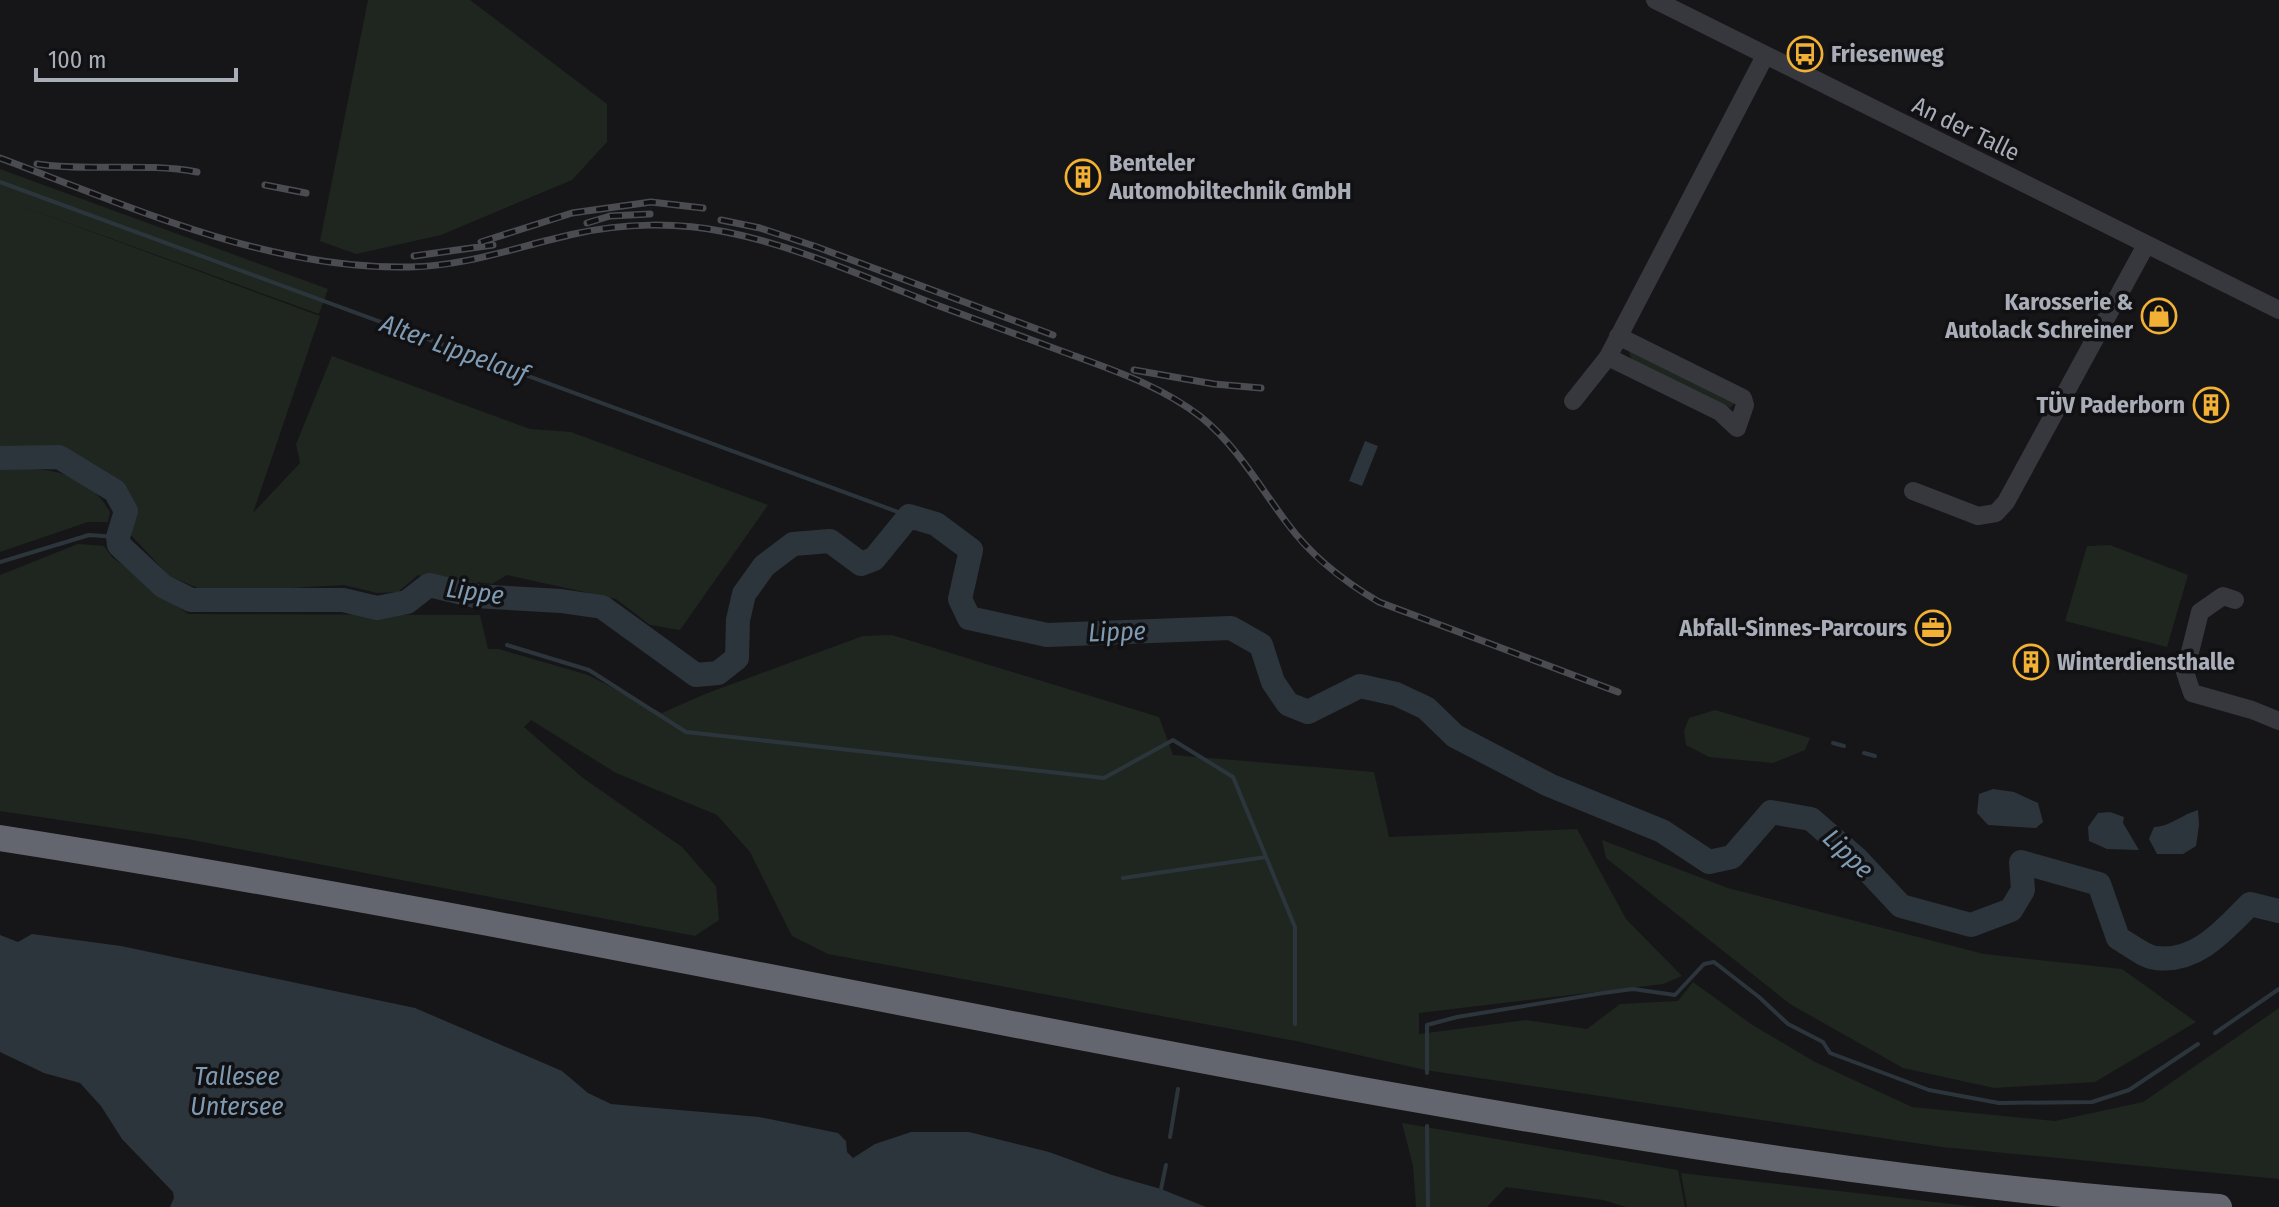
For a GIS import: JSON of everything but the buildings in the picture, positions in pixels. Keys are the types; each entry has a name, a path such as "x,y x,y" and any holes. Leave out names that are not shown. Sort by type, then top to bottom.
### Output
{"highway":[{"path":"0,838 229,874 1187,1058 1639,1139 1909,1178 2099,1199 2219,1207"}],"street":[{"name":"An der Talle","path":"1655,0 2279,310"},
{"path":"1573,401 1608,357 1765,56"},
{"path":"1913,491 1978,516 1996,513 2006,502 2146,245"},
{"path":"1608,357 1740,421 1745,405 1743,398 1618,336"},
{"path":"2235,600 2223,596 2200,612 2185,672 2192,693 2279,721"}],"shaded area":[{"path":"368,0 470,0 607,104 607,142 572,180 441,235 356,254 320,241"},
{"path":"0,169 328,289 319,314 8,201 320,316 253,513 300,463 296,444 332,356 530,429 571,432 768,505 680,630 650,625 616,599 507,575 492,584 478,582 475,589 418,575 398,592 377,593 344,585 203,590 169,576 129,533 129,513 120,491 97,470 57,452 0,452"},
{"path":"1637,351 1735,399 1734,404 1730,408 1632,360 1629,352"},
{"path":"0,468 48,471 77,479 100,498 110,512 108,522 88,522 0,552"},
{"path":"78,544 104,546 112,557 188,614 480,615 488,649 499,649 588,675 662,713 863,636 892,635 1159,717 1173,755 1374,772 1389,837 1577,829 1626,919 1682,976 1663,984 1419,1013 1419,1034 1526,1020 1587,1029 1620,1004 1678,1001 1693,982 1751,1024 1815,1062 1912,1107 2055,1121 2143,1102 2279,1008 2279,1179 1942,1147 1425,1070 1296,1041 828,954 792,936 750,852 717,815 616,773 531,720 524,727 583,778 682,847 716,886 719,920 695,936 187,839 0,811 0,575"},
{"path":"2110,545 2188,575 2167,647 2065,621 2087,546"},
{"path":"1715,710 1810,738 1805,750 1773,763 1709,757 1686,745 1684,731 1689,718"},
{"path":"1602,840 1728,888 1984,954 2122,969 2196,1022 2095,1082 1994,1088 1903,1068 1790,1004 1606,858"},
{"path":"1402,1123 1678,1170 1685,1207 1626,1207 1603,1200 1506,1187 1487,1207 1416,1207 1413,1166"},
{"path":"1681,1173 1978,1207 1687,1207"}],"water":[{"path":"1365,441 1378,446 1362,486 1349,481"},
{"path":"1993,789 2014,792 2038,803 2043,822 2036,828 1988,825 1977,813 1979,794"},
{"path":"2198,810 2196,846 2183,854 2157,854 2149,839 2154,827"},
{"path":"2110,812 2124,817 2123,823 2139,850 2107,849 2089,841 2088,827 2098,813"},
{"name":"Tallesee Untersee","path":"32,934 121,946 415,1008 562,1071 588,1093 611,1104 759,1117 838,1133 846,1141 847,1152 853,1158 875,1144 911,1132 969,1132 1049,1152 1206,1207 170,1207 173,1192 122,1139 101,1106 80,1083 44,1073 0,1052 0,935 18,942"}],"waterway":[{"name":"Alter Lippelauf","path":"0,182 909,516"},
{"name":"Lippe","path":"0,458 59,457 115,491 126,511 118,537 119,545 163,586 191,600 343,600 377,608 407,602 429,585 475,596 561,601 602,607 696,675 718,673 737,658 738,620 744,594 764,566 793,544 830,541 861,564 874,559 909,516 936,524 971,550 960,599 969,618 1047,635 1231,628 1261,645 1273,682 1288,704 1308,712 1360,686 1396,694 1426,708 1455,736 1549,785 1662,831 1709,862 1732,857 1771,812 1811,819 1856,858 1901,906 1971,925 2011,910 2023,890 2021,862 2099,884 2118,938 2156,958 2171,958 2197,950 2220,934 2250,904 2279,911"},
{"path":"0,562 89,535 118,537"},
{"path":"507,645 589,670 686,732 1104,778 1173,740 1233,777 1295,927 1295,1024"},
{"path":"1833,743 1844,746"},
{"path":"1864,753 1875,756"},
{"path":"1123,878 1266,857"},
{"path":"1427,1073 1427,1025 1457,1017 1633,989 1675,995 1704,964 1714,962 1788,1024 1823,1042 1830,1053 1929,1090 1999,1103 2092,1102 2129,1090 2198,1044"},
{"path":"2215,1033 2279,989"},
{"path":"1170,1137 1178,1089"},
{"path":"1427,1126 1428,1207"},
{"path":"1161,1189 1166,1165"}],"railway":[{"path":"0,158 201,232 252,247 357,265 431,266 493,255 593,230 650,225 726,232 808,255 1118,372 1169,396 1214,429 1237,454 1297,535 1353,586 1379,602 1618,692"},
{"path":"37,164 197,172"},
{"path":"265,185 306,193"},
{"path":"481,242 572,213 651,202 703,208"},
{"path":"587,223 610,216 650,214"},
{"path":"721,220 760,228 817,247 1053,335"},
{"path":"414,256 493,245"},
{"path":"1134,370 1214,384 1261,388"}],"place":[{"name":"Friesenweg","path":"1805,54"},
{"name":"Benteler Automobiltechnik GmbH","path":"1083,177"},
{"name":"Karosserie & Autolack Schreiner","path":"2159,316"},
{"name":"TÜV Paderborn","path":"2211,405"},
{"name":"Abfall-Sinnes-Parcours","path":"1933,628"},
{"name":"Winterdiensthalle","path":"2031,662"}]}
